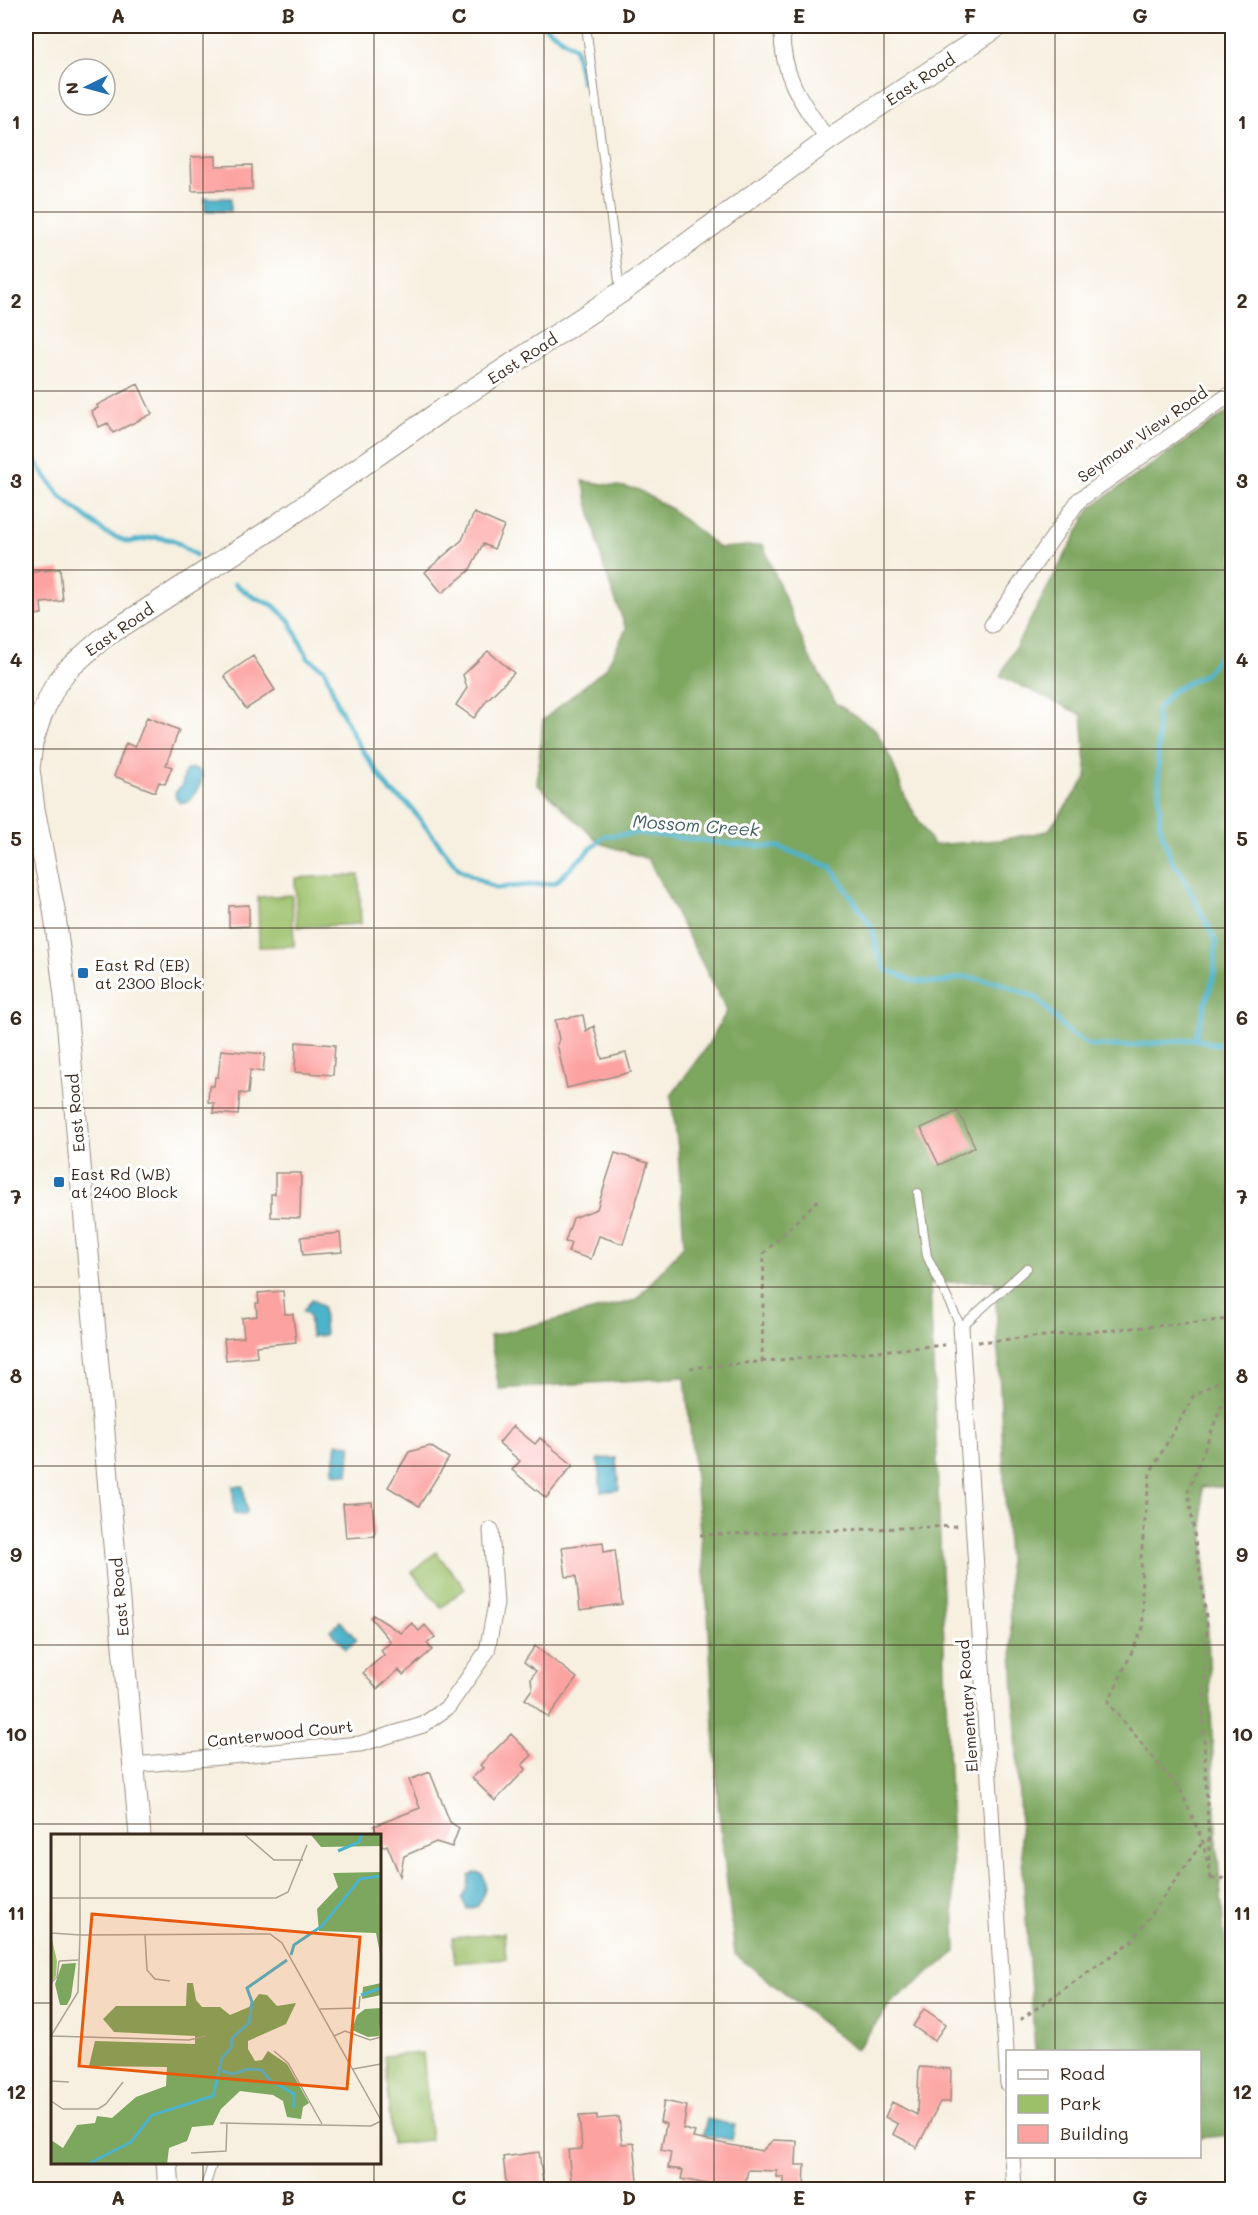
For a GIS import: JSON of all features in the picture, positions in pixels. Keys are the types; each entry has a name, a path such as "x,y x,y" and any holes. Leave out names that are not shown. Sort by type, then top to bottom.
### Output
{"main road":[{"name":"East Road","path":"140,1834 65,996 54,909 34,808 29,769 32,743 40,716 55,686 66,671 103,638 267,532 442,410 620,293 828,140 998,26"},
{"path":"167,2164 169,2190"}],"street":[{"path":"782,26 782,51 792,86 828,140"},
{"name":"Seymour View Road","path":"992,625 1079,500 1233,393"},
{"name":"Elementary Road","path":"962,1326 1006,2058"},
{"name":"Canterwood Court","path":"134,1765 360,1744 423,1725 448,1707 487,1651 496,1604 491,1530"},
{"path":"1012,2158 1014,2190"}],"lane":[{"path":"586,26 620,293"},
{"path":"918,1193 927,1256 962,1326 1027,1268"},
{"path":"204,2190 213,2164"}],"path":[{"path":"762,1362 764,1253 819,1198"},
{"path":"1211,1879 1203,1842 1181,1791 1108,1703 1143,1628 1141,1557 1150,1473 1194,1395 1233,1374"},
{"path":"1211,1879 1203,1719 1207,1623 1188,1491 1233,1379"},
{"path":"700,1535 973,1526"},
{"path":"1004,2032 1132,1941 1203,1842"},
{"path":"1211,1879 1233,1878"}],"green space":[{"path":"1232,409 1232,1487 1202,1487 1216,1831 1224,1933 1232,1985 1232,2135 1201,2138 1201,2050 1035,2050 1021,1844 995,1281 930,1283 956,1952 892,2002 856,2050 735,1954 718,1804 708,1613 685,1377 499,1389 490,1336 636,1300 684,1245 678,1149 671,1096 707,1046 727,1011 648,859 600,843 537,784 543,720 606,668 626,629 604,568 583,481 637,489 670,508 719,548 763,545 808,654 836,703 875,729 892,761 906,799 933,845 999,840 1048,831 1087,777 1082,715 1000,676 1091,507"},
{"path":"359,875 361,924 297,927 295,878"},
{"path":"292,895 294,946 259,947 258,897"},
{"path":"436,1552 465,1588 441,1608 412,1572"},
{"path":"504,1933 506,1959 455,1963 452,1938"},
{"path":"423,2053 431,2140 392,2144 384,2056"}],"water":[{"path":"205,198 231,198 231,211 205,211"},
{"path":"192,768 201,773 201,783 188,802 180,803 175,793 182,785 185,771"},
{"path":"312,1299 323,1307 325,1335 311,1337 309,1315 303,1311"},
{"path":"337,1443 351,1445 348,1475 333,1473"},
{"path":"616,1458 619,1490 601,1492 598,1459"},
{"path":"233,1486 243,1486 247,1512 245,1515 234,1514"},
{"path":"340,1621 357,1640 346,1649 330,1630"},
{"path":"477,1872 484,1878 484,1890 478,1906 467,1909 462,1899 468,1887 469,1876"},
{"path":"707,2119 735,2125 732,2140 703,2135"}],"building":[{"path":"216,156 216,166 252,165 252,189 192,191 191,157"},
{"path":"138,384 152,414 113,433 108,423 99,427 91,411 98,408 97,405"},
{"path":"474,513 504,526 494,549 483,544 469,571 442,593 425,572 462,540"},
{"path":"60,569 63,601 41,603 42,614 26,616 26,573"},
{"path":"488,651 514,673 487,700 474,718 456,705 467,688 463,675"},
{"path":"253,656 275,690 246,709 224,676"},
{"path":"147,717 179,730 166,765 172,767 165,784 159,782 155,792 114,776 126,743 135,747"},
{"path":"249,905 249,926 229,927 229,906"},
{"path":"583,1015 586,1031 594,1026 602,1059 626,1053 631,1072 567,1088 557,1044 559,1040 555,1020"},
{"path":"296,1042 335,1045 333,1075 295,1072"},
{"path":"221,1050 265,1054 263,1072 250,1070 248,1094 240,1093 238,1115 213,1113 214,1103 208,1102 209,1086 214,1086 215,1077 218,1077"},
{"path":"958,1111 975,1147 939,1165 921,1128"},
{"path":"615,1153 648,1163 623,1244 599,1236 591,1259 568,1252 571,1243 565,1242 573,1218 597,1209"},
{"path":"275,1173 301,1173 300,1218 271,1217 271,1194 275,1194"},
{"path":"340,1233 342,1252 303,1255 301,1237"},
{"path":"283,1291 285,1314 293,1314 296,1342 256,1346 257,1357 226,1360 224,1339 244,1337 242,1318 257,1316 258,1293"},
{"path":"513,1426 535,1444 540,1438 573,1465 546,1498 512,1470 520,1461 499,1443"},
{"path":"430,1446 449,1458 419,1506 388,1487 409,1452"},
{"path":"372,1502 375,1536 346,1538 343,1504"},
{"path":"603,1542 604,1552 615,1550 622,1604 580,1610 576,1576 566,1577 562,1547"},
{"path":"373,1615 401,1633 412,1623 419,1631 425,1625 435,1637 427,1643 432,1650 403,1675 399,1670 377,1689 363,1673 384,1655 381,1650 391,1642 371,1618"},
{"path":"535,1646 577,1678 548,1717 525,1699 532,1689 531,1678 536,1671 524,1662"},
{"path":"511,1734 532,1755 522,1765 526,1769 495,1801 472,1778 483,1768 480,1765"},
{"path":"430,1772 450,1822 459,1828 452,1847 436,1842 404,1856 400,1876 387,1845 382,1847 381,1834 377,1834 374,1826 420,1808 409,1780"},
{"path":"924,2009 946,2024 934,2041 913,2026"},
{"path":"919,2067 951,2069 950,2102 940,2102 916,2150 916,2146 893,2134 898,2124 885,2117 892,2102 917,2115"},
{"path":"664,2101 687,2106 683,2129 695,2132 693,2138 762,2151 773,2140 797,2141 796,2165 805,2165 804,2190 784,2190 784,2177 777,2177 777,2171 748,2170 744,2190 712,2190 713,2185 681,2179 683,2170 668,2168 671,2152 661,2150 666,2124 660,2122"},
{"path":"597,2115 597,2119 619,2117 622,2144 634,2143 639,2190 572,2190 568,2150 582,2149 579,2116"},
{"path":"539,2152 544,2190 507,2190 503,2157"}],"waterway":[{"path":"544,26 575,48 582,82"},
{"name":"Mossom Creek","path":"26,449 61,497 106,533 128,542 155,537 173,540 196,555"},
{"name":"Mossom Creek","path":"235,584 253,597 273,605 290,621 308,658 325,670 338,705 357,742 390,791 408,804 459,869 495,888 555,883 604,836 640,833 779,847 831,867 872,927 878,954 885,969 915,981 939,983 964,977 997,982 1037,998 1067,1031 1090,1046 1127,1046 1195,1039 1232,1048"},
{"path":"1195,1039 1214,975 1216,942 1181,872 1172,861 1160,827 1157,710 1171,692 1205,674 1232,641"}],"place":[{"name":"East Rd (EB) at 2300 Block","path":"83,973"},
{"name":"East Rd (WB) at 2400 Block","path":"59,1182"}]}
